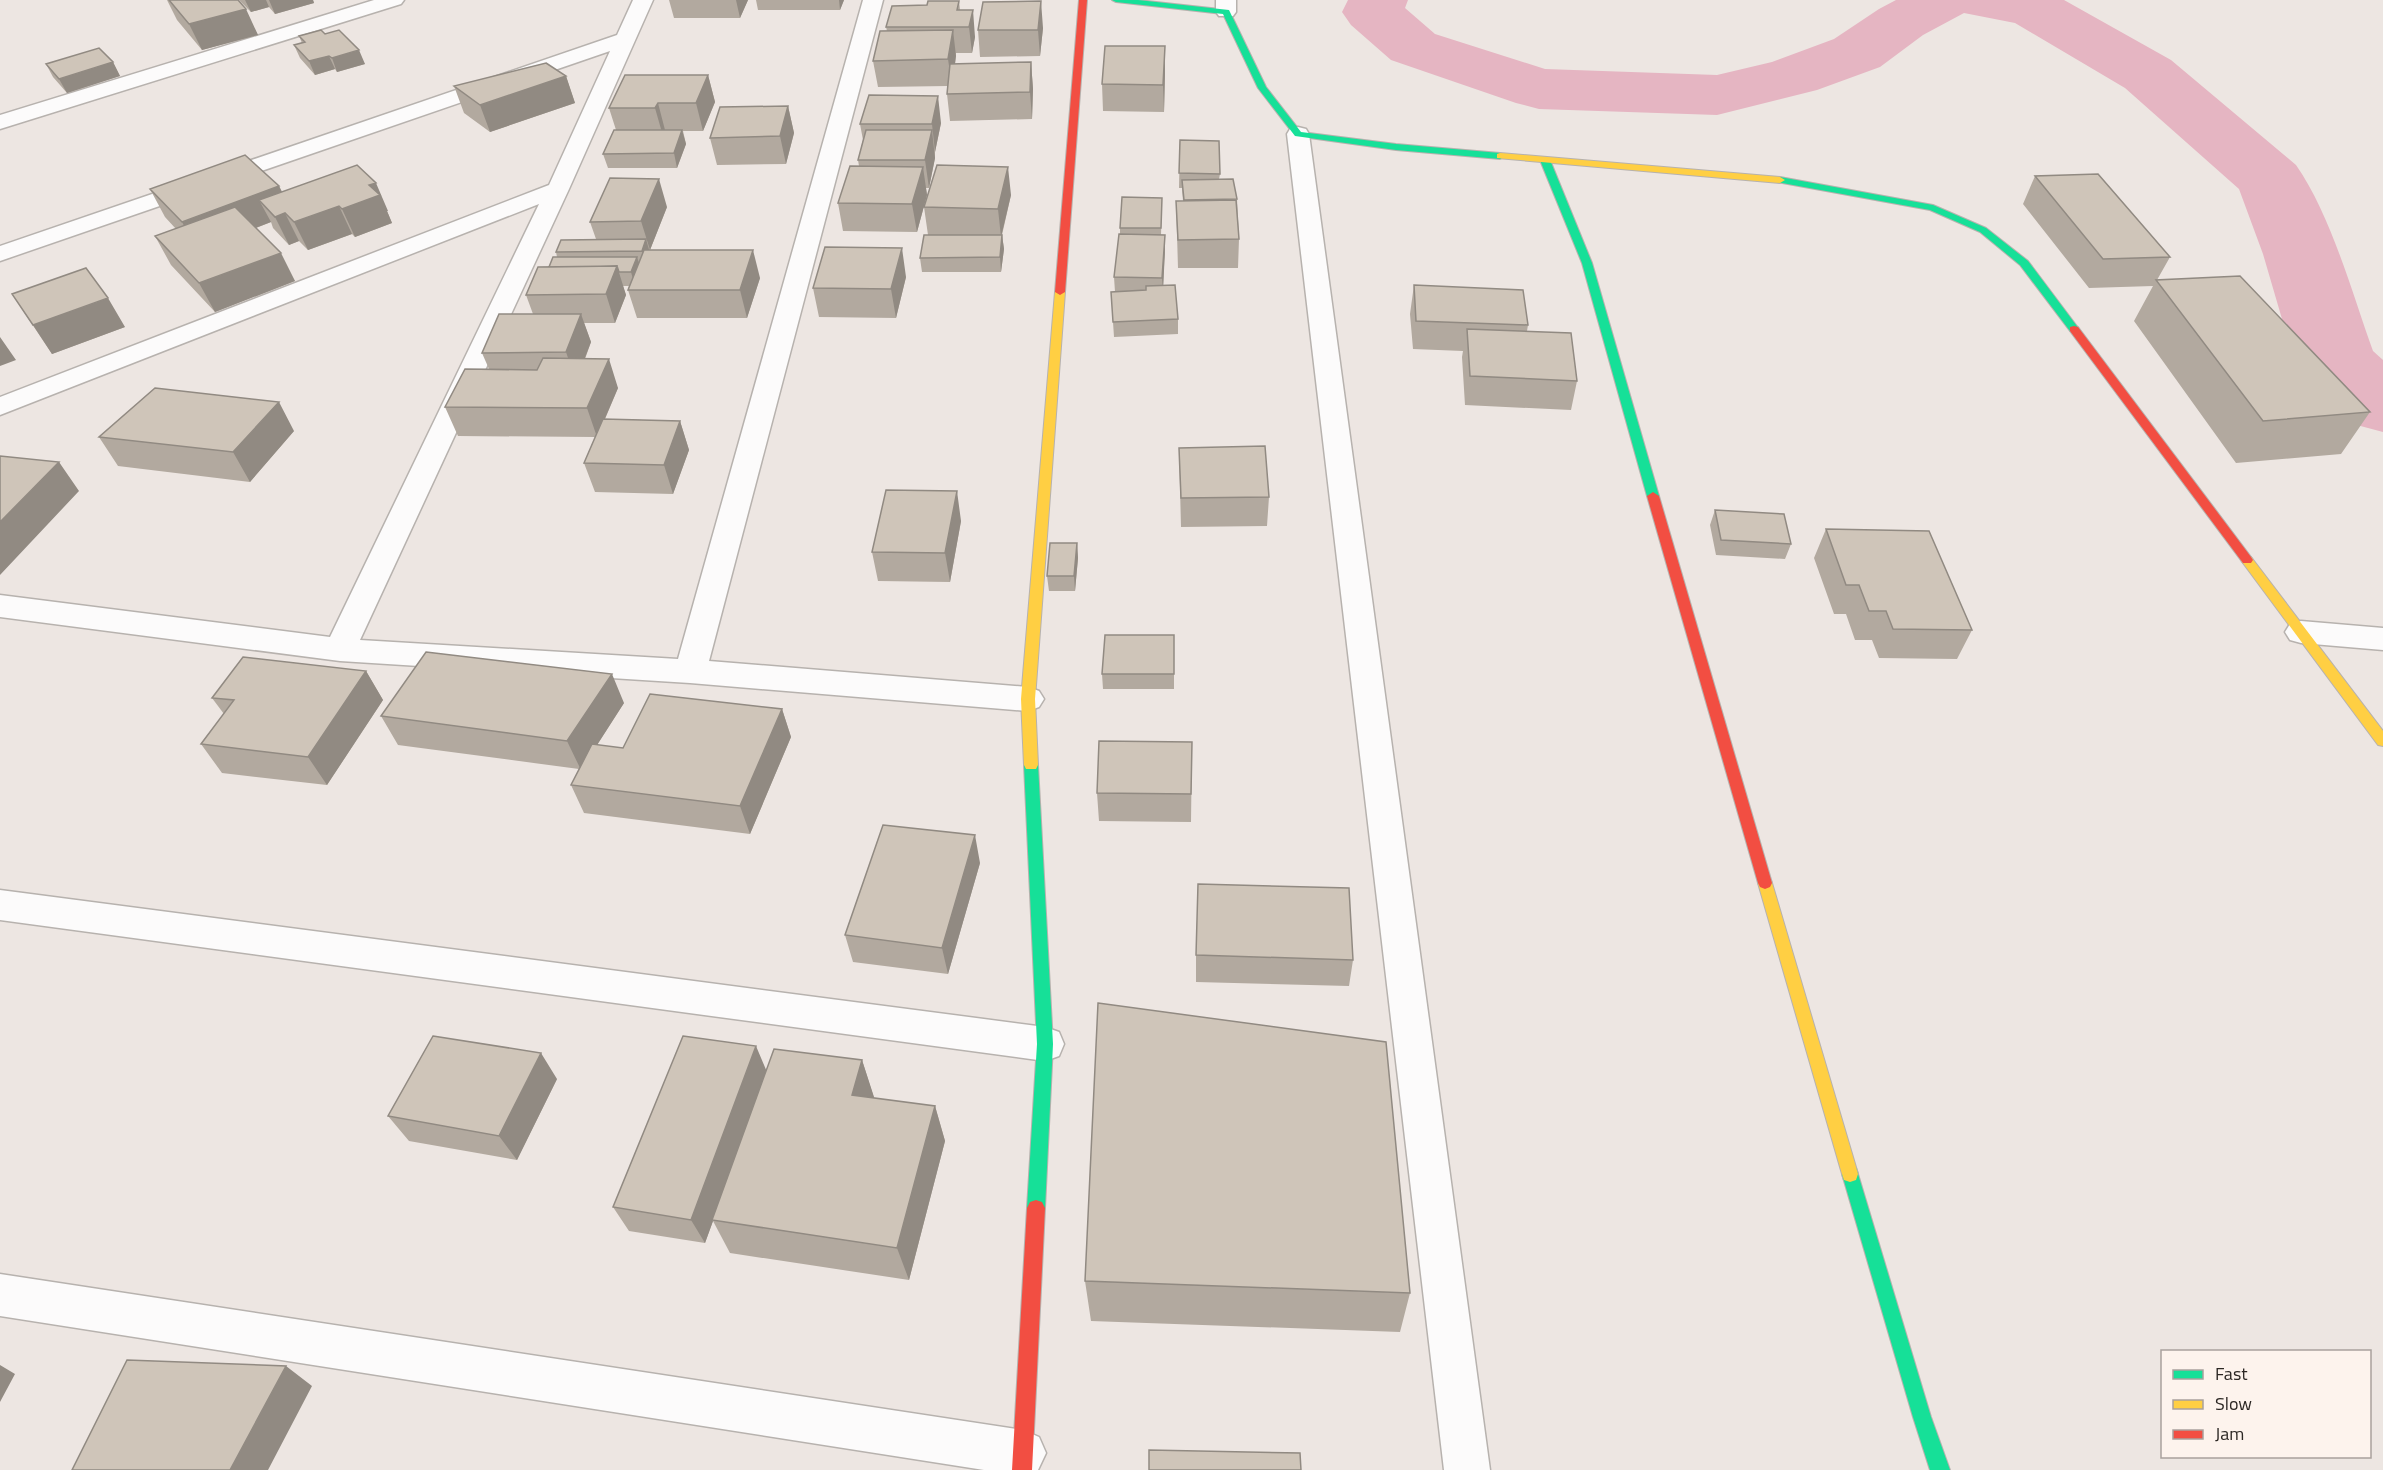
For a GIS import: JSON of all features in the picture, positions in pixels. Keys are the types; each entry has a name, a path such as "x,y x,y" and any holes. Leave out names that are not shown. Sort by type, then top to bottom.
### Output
{"street":[{"path":"0,122 394,0"},
{"path":"340,650 558,189 623,40 643,0"},
{"path":"690,671 873,0"},
{"path":"0,1295 1023,1461 1045,1044 1028,699 1083,0"},
{"path":"1116,0 1226,6 1262,88 1298,134 1467,1470"},
{"path":"0,254 623,40"},
{"path":"1298,134 1396,147 1794,181 1933,208 1983,230 2024,262 2383,741"},
{"path":"1545,160 1587,263 1713,706 1940,1470"},
{"path":"0,407 558,189"},
{"path":"0,606 340,650 690,671 1028,699"},
{"path":"2301,632 2383,639"},
{"path":"0,905 1045,1044"}],"building":[{"path":"169,0 238,0 246,9 189,24"},
{"path":"928,1 959,1 957,10 973,10 969,27 886,27 892,6 927,5"},
{"path":"1041,1 1038,30 978,30 983,2"},
{"path":"321,30 325,34 339,30 359,50 332,58 329,56 309,61 294,45 305,42 299,36"},
{"path":"953,30 948,59 873,61 880,31"},
{"path":"1105,46 1165,46 1163,85 1102,84"},
{"path":"99,48 113,62 59,79 46,64"},
{"path":"1031,62 1030,92 947,94 950,64"},
{"path":"546,63 566,76 480,105 454,86"},
{"path":"625,75 708,75 696,103 658,103 655,108 609,108"},
{"path":"869,95 938,96 932,124 860,124"},
{"path":"788,106 780,136 710,138 720,107"},
{"path":"614,130 682,130 674,153 603,154"},
{"path":"866,130 932,130 925,160 858,160"},
{"path":"1180,140 1219,141 1220,174 1179,173"},
{"path":"245,155 279,186 182,222 150,189"},
{"path":"357,165 376,183 369,185 380,195 342,209 339,206 294,222 285,213 275,217 259,200"},
{"path":"937,165 1008,167 998,209 924,207"},
{"path":"850,166 923,167 912,204 838,203"},
{"path":"2098,174 2170,257 2103,259 2035,176"},
{"path":"610,178 659,179 641,221 590,222"},
{"path":"1233,179 1237,199 1184,200 1182,180"},
{"path":"1122,197 1162,198 1161,228 1120,228"},
{"path":"1236,200 1239,239 1178,240 1176,201"},
{"path":"235,207 281,253 199,283 155,236"},
{"path":"1119,234 1165,235 1162,278 1114,277"},
{"path":"924,235 1002,235 1000,257 920,258"},
{"path":"646,239 642,251 556,252 561,240"},
{"path":"825,247 902,248 891,289 813,288"},
{"path":"644,250 753,250 740,290 628,290"},
{"path":"553,257 637,257 631,272 619,272 617,266 549,267"},
{"path":"617,266 606,294 526,295 538,267"},
{"path":"86,268 108,298 33,325 12,294"},
{"path":"2240,276 2370,412 2263,421 2156,280"},
{"path":"1175,285 1178,319 1113,322 1111,292 1146,290 1146,286"},
{"path":"1414,285 1523,290 1528,325 1416,321"},
{"path":"499,314 581,314 566,352 482,353"},
{"path":"1467,329 1571,333 1577,381 1470,376"},
{"path":"543,358 609,359 587,408 445,407 465,369 537,370"},
{"path":"155,388 279,402 233,452 99,437"},
{"path":"603,419 680,421 664,465 584,463"},
{"path":"1265,446 1269,497 1181,498 1179,448"},
{"path":"0,456 59,462 0,522"},
{"path":"886,490 957,491 945,553 872,552"},
{"path":"1715,510 1784,514 1791,544 1721,540"},
{"path":"1826,529 1929,531 1972,630 1893,629 1886,611 1869,611 1859,585 1846,585"},
{"path":"1050,543 1077,543 1074,576 1047,576"},
{"path":"1105,635 1174,635 1174,674 1102,674"},
{"path":"426,652 612,674 567,741 381,716"},
{"path":"243,657 366,671 308,757 201,744 234,700 212,698"},
{"path":"650,694 782,709 740,806 571,785 592,744 623,748"},
{"path":"1099,741 1192,742 1191,794 1097,793"},
{"path":"883,825 975,835 942,948 845,935"},
{"path":"1198,884 1349,888 1353,960 1196,955"},
{"path":"1098,1003 1386,1042 1410,1293 1085,1281"},
{"path":"433,1036 541,1053 499,1136 388,1116"},
{"path":"683,1036 756,1046 691,1220 613,1207"},
{"path":"774,1049 862,1060 852,1095 935,1106 897,1248 712,1220"},
{"path":"127,1360 286,1366 230,1470 72,1470"},
{"path":"1149,1450 1300,1453 1301,1470 1149,1470"}],"waterway":[{"path":"1378,0 1373,12 1413,47 1539,89 1717,95 1794,76 1857,53 1901,22 1943,0"},
{"path":"1983,0 2032,7 2148,74 2271,180 2301,254 2335,360 2383,406"}],"traffic: fast":[{"path":"1116,0 1226,12 1262,88 1298,134 1396,147 1500,156"},
{"path":"1545,160 1587,263 1653,496"},
{"path":"1780,180 1933,208 1983,230 2024,263 2074,329"},
{"path":"1031,765 1045,1044 1036,1208"},
{"path":"1850,1174 1922,1417 1940,1470"}],"traffic: slow":[{"path":"1500,156 1780,180"},
{"path":"1031,765 1028,699 1060,292"},
{"path":"2247,560 2383,741"},
{"path":"1765,883 1850,1174"}],"traffic: jam":[{"path":"1060,292 1083,0"},
{"path":"2074,329 2247,560"},
{"path":"1653,496 1765,883"},
{"path":"1022,1470 1036,1208"}]}
